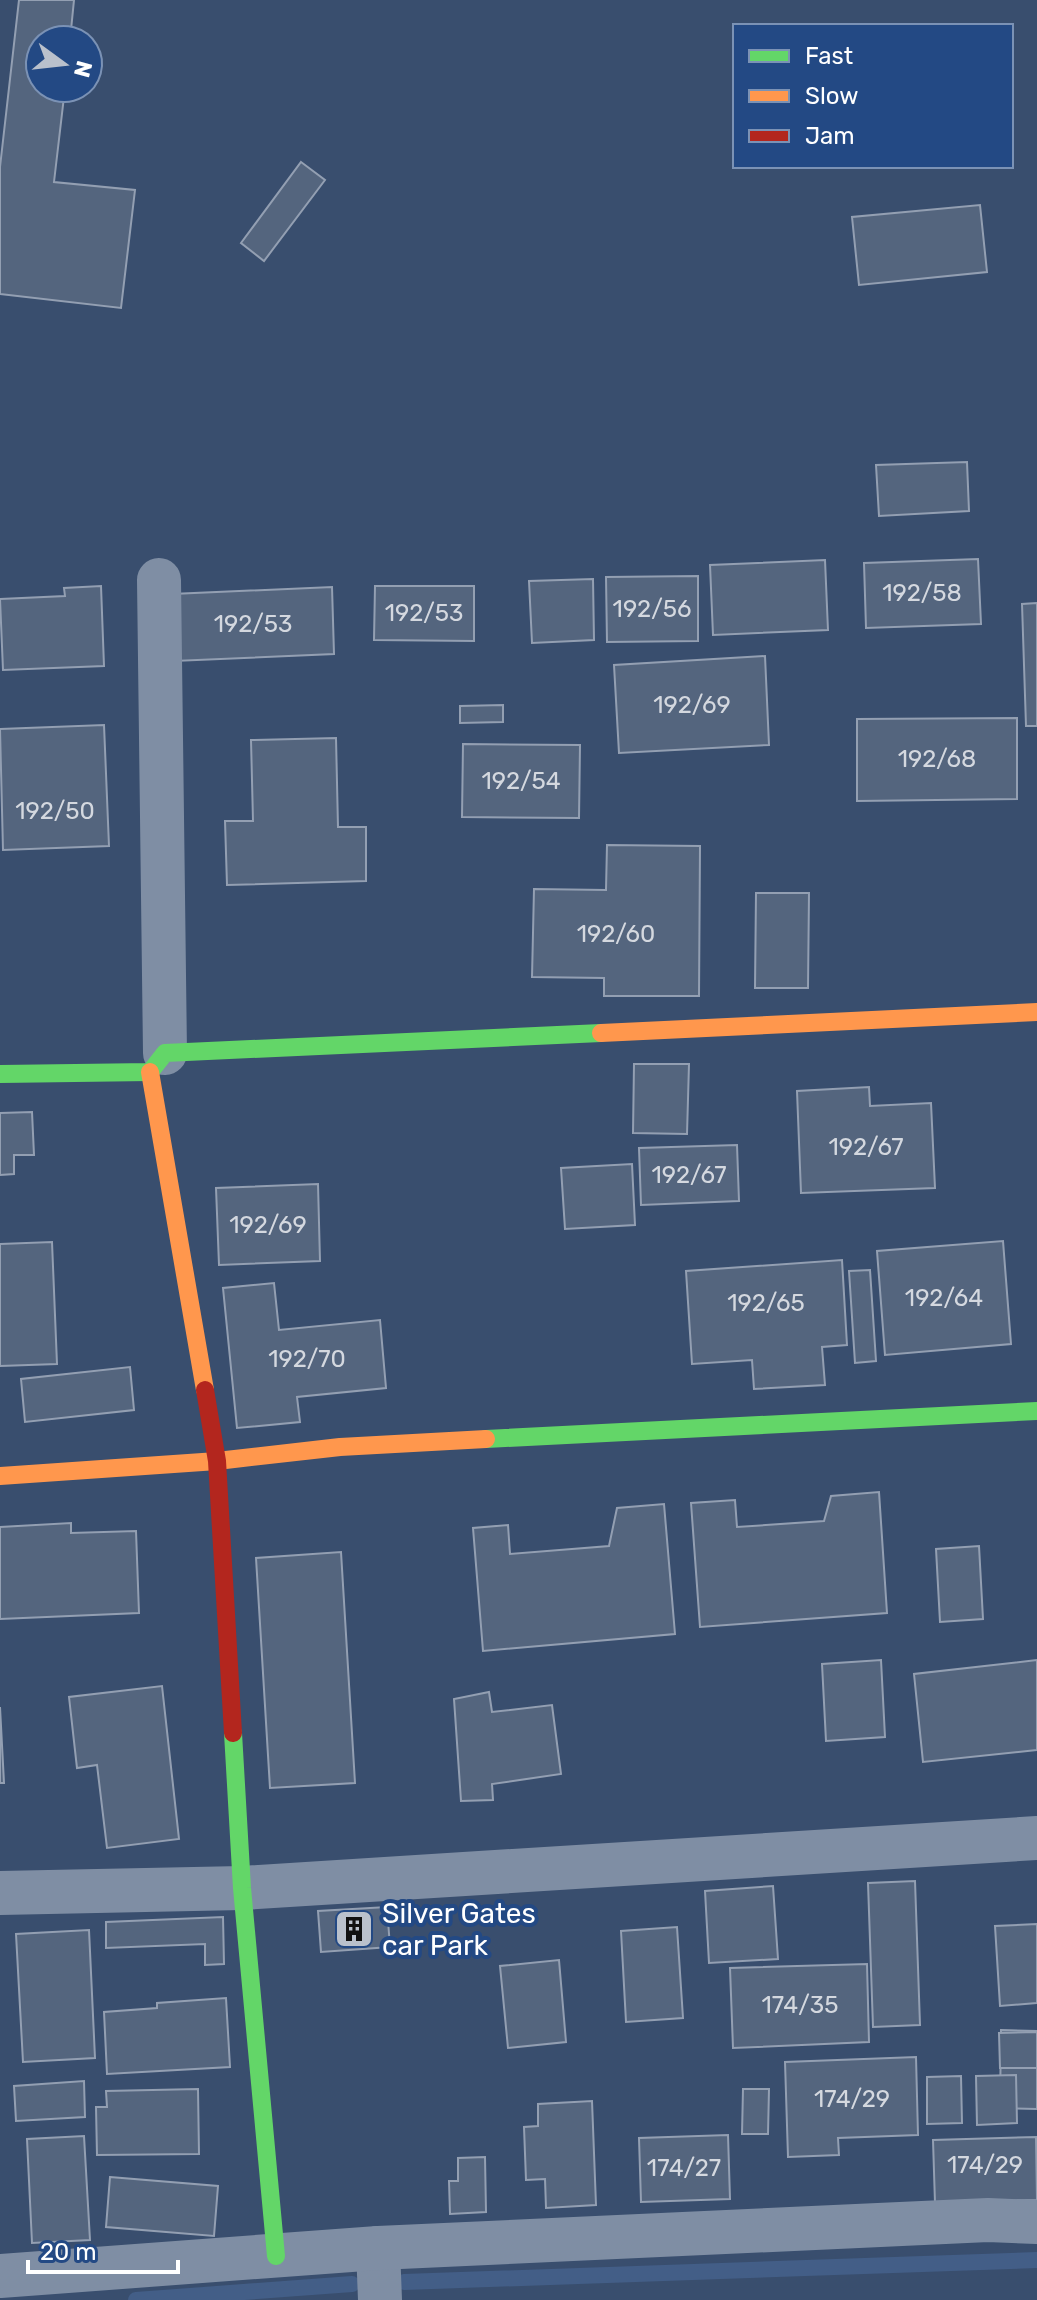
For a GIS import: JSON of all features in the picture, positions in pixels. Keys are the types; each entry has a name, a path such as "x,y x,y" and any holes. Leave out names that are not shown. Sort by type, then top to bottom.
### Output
{"street":[{"path":"159,580 158,1062 217,1461 242,1888 276,2256"},
{"path":"0,1074 158,1062 1037,1012"},
{"path":"0,1476 217,1461 340,1447 1037,1411"},
{"path":"0,1893 242,1888 1037,1838"},
{"path":"0,2276 378,2248 972,2221 1037,2222"},
{"path":"378,2248 380,2300"}],"building":[{"path":"19,0 74,0 72,24 24,24 24,104 63,104 54,182 135,190 121,308 0,294 0,167"},
{"path":"301,162 325,180 264,261 241,243"},
{"path":"980,205 987,272 859,285 852,217"},
{"path":"967,462 969,511 879,516 876,465"},
{"path":"978,559 981,624 866,628 864,563"},
{"path":"825,560 828,630 713,635 710,565"},
{"path":"698,576 698,641 607,642 606,577"},
{"path":"593,579 594,640 532,643 529,581"},
{"path":"101,586 104,666 3,670 0,599 65,596 64,588"},
{"path":"375,586 474,586 474,641 374,640"},
{"path":"332,587 334,654 174,661 172,594"},
{"path":"1037,603 1037,726 1026,726 1022,604"},
{"path":"765,656 769,745 619,753 614,665"},
{"path":"503,705 503,722 460,723 460,706"},
{"path":"1017,718 1017,799 857,801 857,719"},
{"path":"104,725 109,846 3,850 0,729"},
{"path":"336,738 338,827 366,827 366,881 227,885 225,821 253,821 251,740"},
{"path":"463,744 580,745 579,818 462,817"},
{"path":"607,845 700,846 699,996 604,996 604,978 532,977 534,889 606,890"},
{"path":"756,893 809,893 808,988 755,988"},
{"path":"634,1064 689,1064 687,1134 633,1133"},
{"path":"869,1087 870,1106 931,1103 935,1188 801,1193 797,1091"},
{"path":"32,1112 34,1155 14,1155 14,1174 0,1175 0,1113"},
{"path":"737,1145 739,1201 641,1205 639,1148"},
{"path":"632,1164 635,1225 565,1229 561,1168"},
{"path":"318,1184 320,1261 219,1265 216,1188"},
{"path":"1003,1241 1011,1344 885,1355 877,1251"},
{"path":"52,1242 57,1364 0,1366 0,1244"},
{"path":"842,1260 847,1345 822,1347 825,1385 754,1389 752,1360 692,1364 686,1271"},
{"path":"870,1270 876,1361 855,1363 849,1271"},
{"path":"274,1283 279,1330 380,1320 386,1388 297,1397 300,1422 237,1428 223,1288"},
{"path":"130,1367 134,1410 25,1422 21,1379"},
{"path":"879,1492 887,1613 700,1627 691,1503 735,1500 737,1527 824,1521 831,1496"},
{"path":"664,1504 675,1634 483,1651 473,1528 508,1525 510,1554 609,1546 617,1508"},
{"path":"71,1523 71,1533 136,1531 139,1613 0,1619 0,1527"},
{"path":"979,1546 983,1619 940,1622 936,1549"},
{"path":"341,1552 355,1783 270,1788 256,1558"},
{"path":"881,1660 885,1737 826,1741 822,1664"},
{"path":"1037,1660 1037,1750 923,1762 914,1674"},
{"path":"162,1686 179,1839 107,1848 97,1765 77,1768 69,1697"},
{"path":"489,1692 492,1712 552,1705 561,1774 492,1784 493,1800 461,1801 454,1699"},
{"path":"0,1707 4,1783 0,1783"},
{"path":"915,1881 920,2025 873,2027 868,1883"},
{"path":"773,1886 778,1959 709,1963 705,1891"},
{"name":"Silver Gates car Park","path":"387,1907 390,1947 321,1952 318,1911"},
{"path":"223,1917 224,1964 205,1965 205,1944 106,1948 106,1922"},
{"path":"1037,1924 1037,2003 1000,2006 995,1926"},
{"path":"677,1927 683,2018 626,2022 621,1931"},
{"path":"89,1930 95,2058 23,2062 16,1934"},
{"path":"559,1960 566,2042 508,2048 500,1966"},
{"path":"867,1964 869,2042 733,2048 730,1968"},
{"path":"226,1998 230,2067 107,2074 104,2012 157,2008 157,2003"},
{"path":"1001,2030 1037,2031 1037,2109 1000,2108"},
{"path":"1037,2032 1037,2068 1000,2068 999,2033"},
{"path":"916,2057 918,2135 838,2138 839,2155 788,2157 785,2062"},
{"path":"1016,2075 1017,2123 977,2125 976,2076"},
{"path":"961,2076 962,2123 927,2124 927,2077"},
{"path":"84,2081 85,2117 16,2121 14,2086"},
{"path":"198,2089 199,2154 97,2155 96,2107 107,2107 106,2091"},
{"path":"743,2089 769,2089 768,2134 742,2134"},
{"path":"592,2101 596,2205 546,2208 545,2179 526,2180 524,2127 538,2126 538,2104"},
{"path":"728,2135 730,2199 641,2202 639,2138"},
{"path":"84,2136 90,2240 32,2243 27,2139"},
{"path":"1036,2137 1037,2200 935,2203 933,2140"},
{"path":"485,2157 486,2212 450,2214 449,2181 458,2181 458,2158"},
{"path":"110,2177 218,2186 214,2236 106,2227"}],"waterway":[{"path":"404,2282 1037,2260"},
{"path":"136,2300 352,2284"}],"traffic: fast":[{"path":"0,1074 150,1072 165,1053 601,1033"},
{"path":"486,1439 1037,1411"},
{"path":"233,1733 242,1888 276,2256"}],"traffic: slow":[{"path":"601,1033 1037,1012"},
{"path":"150,1072 205,1390"},
{"path":"0,1476 217,1461 340,1447 486,1439"}],"traffic: jam":[{"path":"205,1390 217,1461 233,1733"}],"place":[{"name":"Silver Gates car Park","path":"354,1929"}]}
